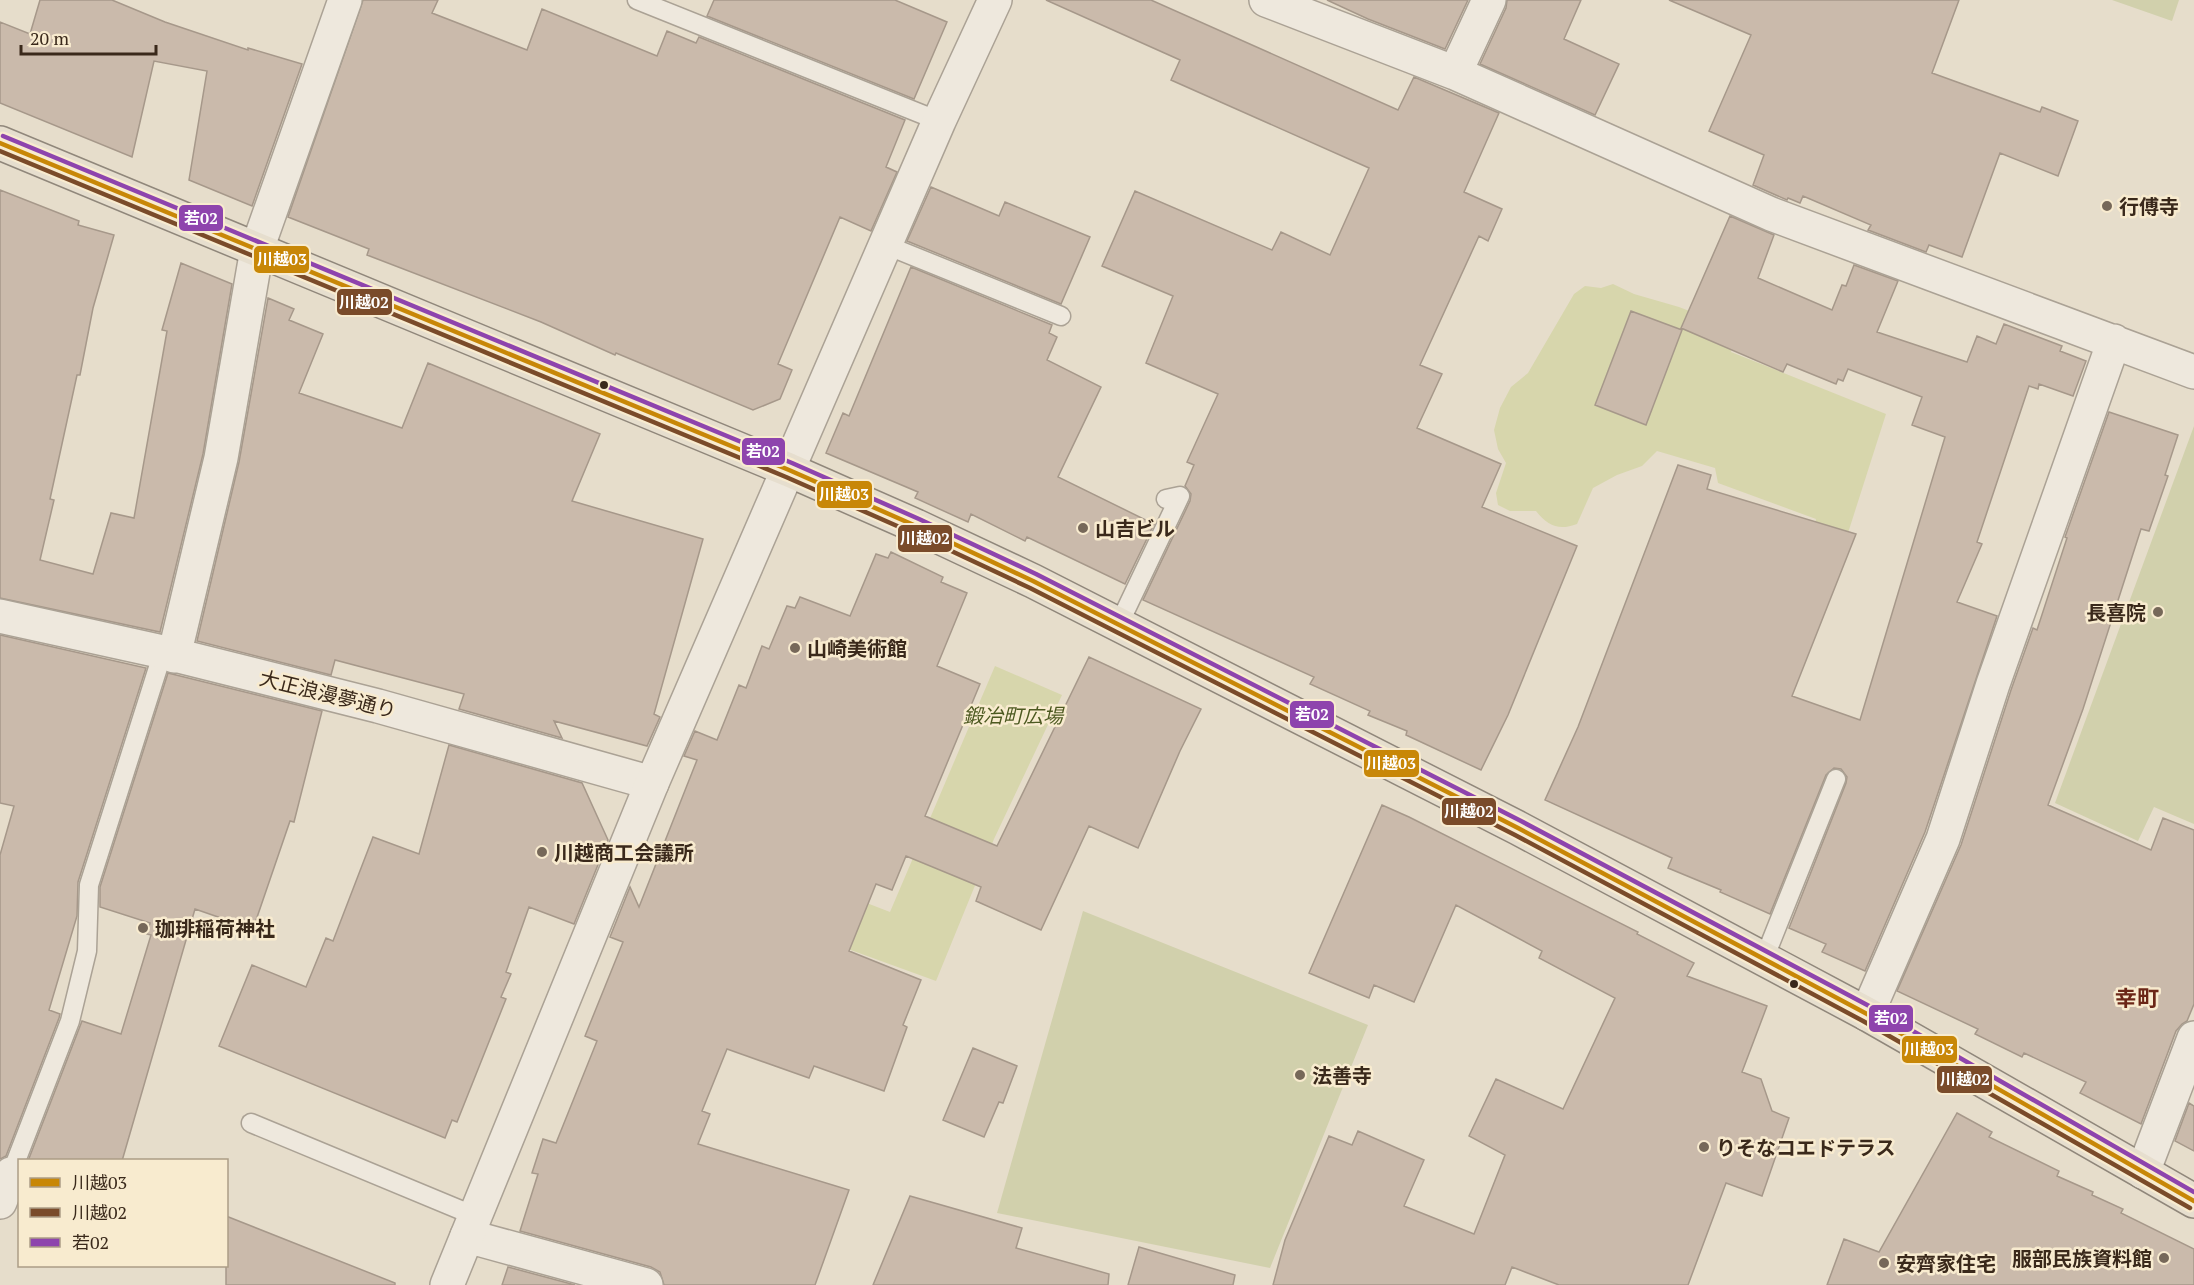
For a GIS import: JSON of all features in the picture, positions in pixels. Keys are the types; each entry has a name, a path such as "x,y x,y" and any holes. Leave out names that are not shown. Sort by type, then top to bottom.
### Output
{"main road":[{"path":"0,143 789,470 926,531 1119,624 1508,823 1867,1014 2194,1201"}],"street":[{"path":"169,654 221,458 258,249 345,0"},
{"path":"447,1285 652,783 939,121 995,0"},
{"path":"1266,0 1455,73 1771,214 2194,372"},
{"path":"1455,73 1489,0"},
{"path":"1867,1014 1943,839 1993,684 2114,341"},
{"name":"大正浪漫夢通り","path":"0,616 169,654 378,706 652,783"},
{"path":"2143,1172 2194,1038"},
{"path":"471,1226 646,1285"}],"lane":[{"path":"638,0 939,121"},
{"path":"886,245 1061,316"},
{"path":"1119,624 1179,496 1166,499"},
{"path":"5,1188 70,1021 87,951 89,885 169,654"},
{"path":"1764,959 1836,778"},
{"path":"251,1124 471,1226"}],"green space":[{"path":"2112,0 2179,0 2172,21"},
{"path":"1613,284 1634,294 1679,307 1736,329 1731,352 1886,414 1840,558 1802,585 1816,519 1718,483 1715,468 1657,451 1642,466 1617,475 1593,488 1577,524 1565,527 1554,526 1536,511 1510,511 1498,505 1496,493 1506,463 1498,449 1494,430 1500,408 1511,387 1528,373 1574,294 1585,286 1601,288"},
{"name":"長喜院","path":"2194,426 2194,824 2154,807 2138,841 2055,803"},
{"name":"鍛冶町広場","path":"995,666 1062,695 994,839 936,981 771,921 789,873 890,912"},
{"path":"1083,911 1368,1025 1270,1268 997,1213"}],"building":[{"path":"40,0 112,0 165,22 248,50 248,48 302,64 252,206 189,180 207,71 154,61 132,157 0,103 0,22 30,34"},
{"path":"363,0 438,0 432,13 527,50 542,9 657,56 667,31 696,43 699,37 905,120 886,167 897,172 871,231 840,217 778,364 792,370 780,399 753,410 616,353 615,355 541,322 367,255 369,249 288,217"},
{"path":"714,0 895,0 947,22 914,99 707,16"},
{"path":"1046,0 1151,0 1398,110 1414,77 1499,113 1464,192 1502,209 1488,241 1479,236 1420,365 1442,374 1417,428 1501,464 1482,507 1577,546 1508,715 1481,770 1406,735 1407,731 1368,715 1370,711 1310,684 1314,677 1143,600 1190,501 1191,494 1185,486 1194,465 1187,462 1218,394 1146,363 1173,296 1102,266 1135,191 1272,250 1281,232 1330,255 1369,168 1171,80 1180,60"},
{"path":"1327,0 1468,0 1445,49 1368,19"},
{"path":"1507,0 1581,0 1564,39 1619,64 1595,115 1480,64 1506,8"},
{"path":"1669,0 1959,0 1932,73 2040,112 2042,107 2078,121 2058,176 2000,153 1962,257 1929,245 1926,252 1868,230 1871,225 1803,196 1800,203 1788,198 1787,200 1753,185 1764,155 1709,131 1751,35"},
{"path":"931,187 999,216 1005,202 1090,237 1061,304 907,241"},
{"path":"0,190 79,221 78,225 114,235 93,308 80,375 77,375 50,499 54,500 40,560 93,574 111,513 134,518 167,331 162,330 181,263 232,284 203,454 160,632 0,598"},
{"path":"1730,216 1774,235 1758,278 1832,310 1842,285 1846,286 1854,265 1898,281 1877,332 1967,362 1977,336 1996,344 2004,324 2062,346 2060,351 2086,361 2073,396 2039,384 2038,389 2029,386 1977,542 1982,544 1957,602 1997,616 1925,832 1865,971 1822,952 1826,944 1789,928 1846,783 1847,777 1841,769 1834,768 1826,775 1770,914 1668,868 1672,858 1545,800 1578,727 1678,465 1711,475 1707,489 1856,534 1792,696 1860,720 1945,437 1912,425 1922,397 1848,369 1843,381 1838,379 1836,384 1787,364 1783,372 1681,328"},
{"path":"911,267 1052,325 1049,333 1057,337 1047,360 1101,387 1058,477 1154,524 1125,584 1027,537 1025,541 971,514 968,522 915,498 918,492 826,453 843,413 849,416"},
{"path":"268,298 294,309 289,320 323,334 299,393 402,428 428,363 600,434 572,501 703,539 654,714 660,717 647,746 554,721 562,738 459,709 464,694 335,660 331,675 197,641 239,462"},
{"path":"1631,311 1682,330 1646,425 1595,405"},
{"path":"2109,412 2178,435 2165,475 2168,476 2149,531 2141,529 2083,709 2048,805 2151,850 2163,818 2194,830 2194,1004 2187,1021 2176,1031 2141,1124 2080,1093 2086,1082 2024,1053 2022,1057 1975,1034 1978,1029 1897,991 1961,845 2011,690 2033,628 2037,630 2067,538 2065,537"},
{"path":"891,552 943,577 941,582 967,593 937,666 980,684 925,816 997,846 1089,657 1201,709 1138,848 1089,826 1041,930 976,901 981,887 906,856 892,890 876,884 849,951 921,980 903,1025 907,1027 884,1091 814,1066 809,1078 727,1049 702,1111 710,1114 698,1144 849,1190 815,1285 664,1285 660,1272 651,1267 520,1231 538,1174 532,1173 543,1139 556,1143 597,1041 585,1036 623,942 610,937 630,887 639,907 697,760 684,756 695,731 717,740 739,685 746,688 762,646 769,649 787,606 795,608 800,597 850,616 876,554 888,558"},
{"path":"0,635 146,668 78,882 77,916 49,1010 60,1014 59,1018 6,1156 0,1159 0,855 14,806 0,803"},
{"path":"168,673 322,711 294,822 290,821 253,929 195,909 123,1159 29,1159 82,1021 121,1034 151,935 147,934 150,923 100,907 100,887"},
{"path":"449,745 582,783 608,840 574,924 529,907 506,972 511,974 501,997 506,999 457,1122 452,1120 445,1138 219,1046 252,965 306,987 326,938 333,941 373,837 419,854"},
{"path":"1382,805 1638,932 1637,934 1694,963 1687,976 1767,1006 1742,1072 1761,1079 1772,1111 1789,1118 1762,1196 1726,1183 1688,1285 1559,1285 1512,1267 1505,1285 1273,1285 1285,1240 1329,1136 1352,1145 1358,1131 1424,1160 1404,1206 1474,1234 1505,1155 1469,1136 1496,1079 1563,1109 1615,998 1539,958 1542,951 1456,905 1414,1002 1374,985 1369,998 1309,973"},
{"path":"973,1048 1017,1066 1003,1103 999,1102 984,1137 943,1120"},
{"path":"2189,1103 2194,1106 2194,1151 2175,1141"},
{"path":"1957,1113 1992,1132 1989,1137 2059,1171 2057,1176 2123,1209 2121,1213 2194,1249 2194,1285 1827,1285 1844,1239 1879,1252"},
{"path":"910,1196 1022,1228 1016,1248 1109,1274 1108,1285 873,1285"},
{"path":"228,1217 395,1283 395,1285 226,1285"},
{"path":"1139,1247 1235,1275 1233,1285 1128,1285"},
{"path":"508,1267 575,1285 502,1285"}],"transit line":[{"name":"若02","path":"3,136 792,463 1036,574 1521,821 1871,1007 2194,1192"},
{"name":"川越03","path":"0,143 789,470 1033,581 1518,828 1867,1014 2194,1201"},
{"name":"川越02","path":"0,151 786,477 1030,588 1515,835 1863,1021 2190,1208"}],"place":[{"name":"行傅寺","path":"2107,206"},
{"name":"山吉ビル","path":"1083,528"},
{"name":"長喜院","path":"2158,612"},
{"name":"山崎美術館","path":"795,648"},
{"name":"川越商工会議所","path":"542,852"},
{"name":"珈琲稲荷神社","path":"143,928"},
{"name":"法善寺","path":"1300,1075"},
{"name":"りそなコエドテラス","path":"1704,1147"},
{"name":"服部民族資料館","path":"2164,1258"},
{"name":"安齊家住宅","path":"1884,1263"}],"district":[{"name":"幸町","path":"2137,997"}]}
